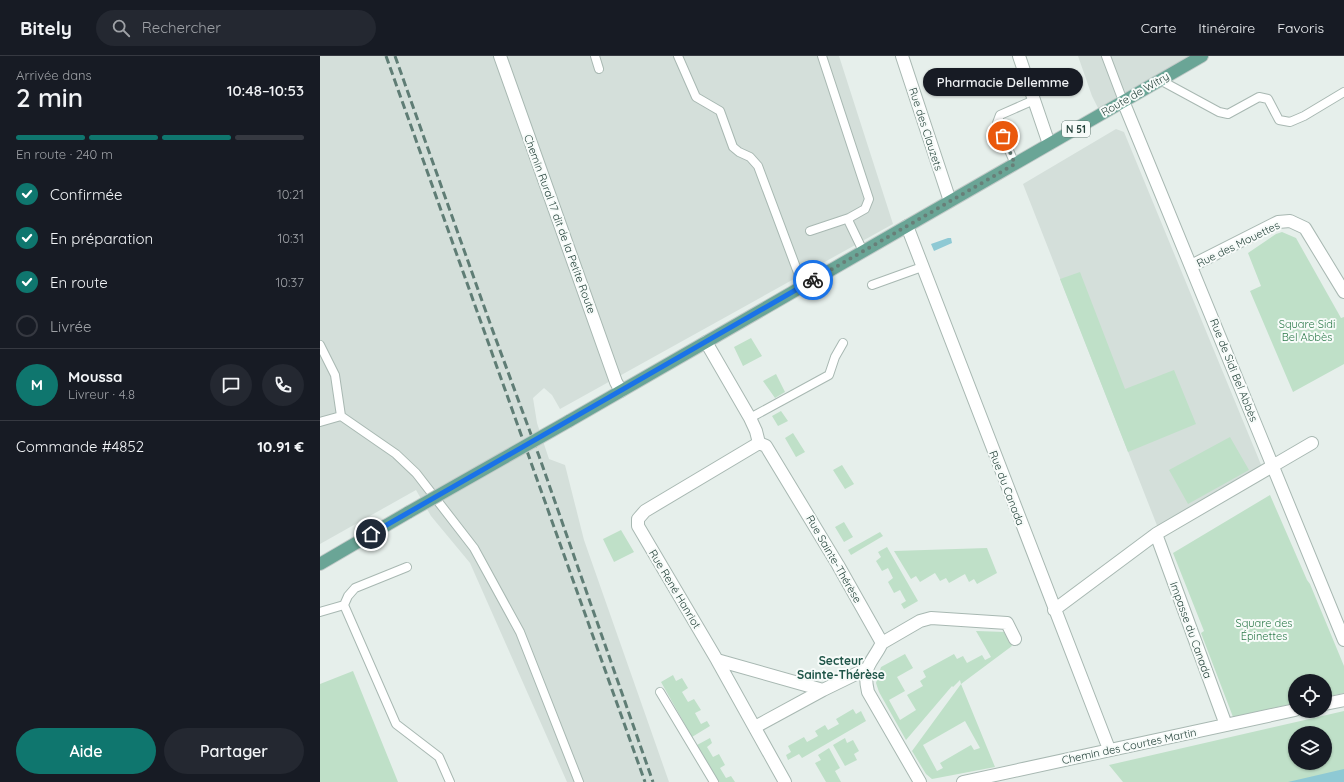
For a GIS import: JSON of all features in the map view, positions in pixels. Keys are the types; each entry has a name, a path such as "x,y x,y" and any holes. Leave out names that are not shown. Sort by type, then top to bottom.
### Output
{"main road":[{"name":"Route de Witry","path":"320,564 1202,56"}],"street":[{"name":"Rue des Clauzets","path":"902,56 950,201"},
{"path":"1019,56 1049,144"},
{"name":"Chemin Rural 17 dit de la Petite Route","path":"502,57 616,382 621,391"},
{"name":"Rue de Sidi Bel Abbès","path":"1123,101 1344,640"},
{"name":"Rue des Mouettes","path":"1191,266 1278,222 1290,221 1305,228 1344,292"},
{"name":"Rue du Canada","path":"907,226 1054,610 1109,749"},
{"name":"Rue Sainte-Thérèse","path":"706,342 750,418 756,431 759,443 766,446 838,565 882,643"},
{"name":"Rue René Hanriot","path":"759,443 645,511 638,519 638,526 717,660 785,782"},
{"path":"1054,610 1156,534 1312,443"},
{"name":"Impasse du Canada","path":"1156,534 1226,725"},
{"path":"920,782 868,692 865,679 866,669 882,643 920,621 940,618 1007,623 1015,639"},
{"path":"717,660 823,690"},
{"path":"755,727 823,690 866,669"},
{"path":"1332,703 1344,700"},
{"name":"Chemin des Courtes Martin","path":"963,782 1109,749 1288,712"}],"lane":[{"path":"595,56 599,69"},
{"path":"678,56 696,97 720,110 733,148 750,156 758,166 803,286"},
{"path":"810,231 849,218 865,209 869,199 822,56"},
{"path":"1106,56 1123,101"},
{"path":"1160,80 1219,112 1228,114 1258,97 1268,99 1279,120 1290,122 1304,116 1344,92"},
{"path":"1015,164 997,123 1000,115 1034,100"},
{"path":"849,218 849,222 864,251"},
{"path":"872,285 922,267"},
{"path":"750,418 829,375 835,357 843,343"},
{"path":"320,344 335,375 341,416 396,454 416,473 474,548 520,632 578,782"},
{"path":"320,422 341,416"},
{"path":"407,567 355,588 348,596 344,605 396,724 439,757 450,782"},
{"path":"320,612 344,605"},
{"path":"660,692 714,782"}],"shaded area":[{"path":"320,56 839,56 893,224 560,409 552,395 544,388 533,398 537,423 549,459 565,465 584,540 669,782 567,782 470,563 431,516 416,490 320,544"},
{"path":"1078,56 1202,56 1101,114 1092,96"},
{"path":"1116,129 1124,132 1262,467 1158,528 1023,184"}],"green space":[{"name":"Square Sidi Bel Abbès","path":"1282,232 1296,238 1341,318 1344,317 1344,364 1293,392 1250,291 1261,286 1248,253 1276,234"},
{"path":"1080,272 1125,389 1174,370 1196,424 1128,452 1060,279"},
{"path":"751,338 762,356 743,366 734,347"},
{"path":"776,374 785,392 775,398 763,381"},
{"path":"781,411 788,421 778,426 772,416"},
{"path":"793,433 805,452 796,457 785,438"},
{"path":"1230,437 1249,470 1188,504 1169,470"},
{"path":"842,465 854,484 845,489 833,470"},
{"name":"Square des Épinettes","path":"1270,495 1310,584 1344,666 1344,693 1332,696 1332,674 1288,674 1288,705 1233,717 1201,633 1204,631 1173,553"},
{"path":"844,522 853,537 844,542 835,527"},
{"path":"621,530 634,552 614,562 603,539"},
{"path":"880,532 883,536 851,555 848,550"},
{"path":"887,547 918,601 904,609 901,604 906,601 900,590 894,593 888,582 893,578 888,568 882,571 876,561 881,557 878,552"},
{"path":"987,548 997,573 977,584 974,579 969,582 965,574 949,583 946,578 940,581 935,573 920,582 916,576 911,579 894,551"},
{"path":"976,631 1006,632 1012,646 961,684 960,680 953,687 952,686 906,740 879,692 876,683 881,667 905,654 913,668 897,677 905,691 889,700 900,720 916,710 907,695 923,686 920,681 926,677 923,671 954,654 957,659 963,656 967,663 982,655 985,660 991,657"},
{"path":"353,671 398,782 320,782 320,684"},
{"path":"673,675 676,681 682,678 688,688 682,692 688,702 694,699 701,710 695,713 701,724 707,721 710,726 692,737 661,682"},
{"path":"961,684 995,767 932,779 926,774 912,751","holes":["965,721 980,748 974,750 971,745 940,763 943,768 937,771 923,745"]},
{"path":"853,709 856,714 861,711 866,721 802,758 799,754 788,760 786,755 791,752 788,746 804,737 807,742 818,736 815,731 825,725 828,730 839,724 836,719"},
{"path":"1344,711 1344,782 1123,782 1109,765 1314,718 1332,718 1332,714"},
{"path":"710,738 712,743 707,747 713,757 719,754 725,765 720,768 726,778 731,776 735,782 718,782 697,745"},
{"path":"845,738 847,743 853,740 859,751 854,754 857,760 845,766 833,745"},
{"path":"829,748 840,768 835,771 841,782 826,782 815,763 821,760 818,755"}],"water":[{"path":"951,238 952,243 934,251 931,244"},
{"path":"1344,769 1344,782 1288,782"}],"railway":[{"path":"386,56 645,782"},
{"path":"395,56 539,456 653,782"}],"way so far":[{"path":"813,280 1015,164 1003,136"}],"place":[{"name":"Pharmacie Dellemme","path":"1003,136"}],"district":[{"name":"Secteur Sainte-Thérèse","path":"841,668"}],"route":[{"path":"371,534 813,280"}]}
